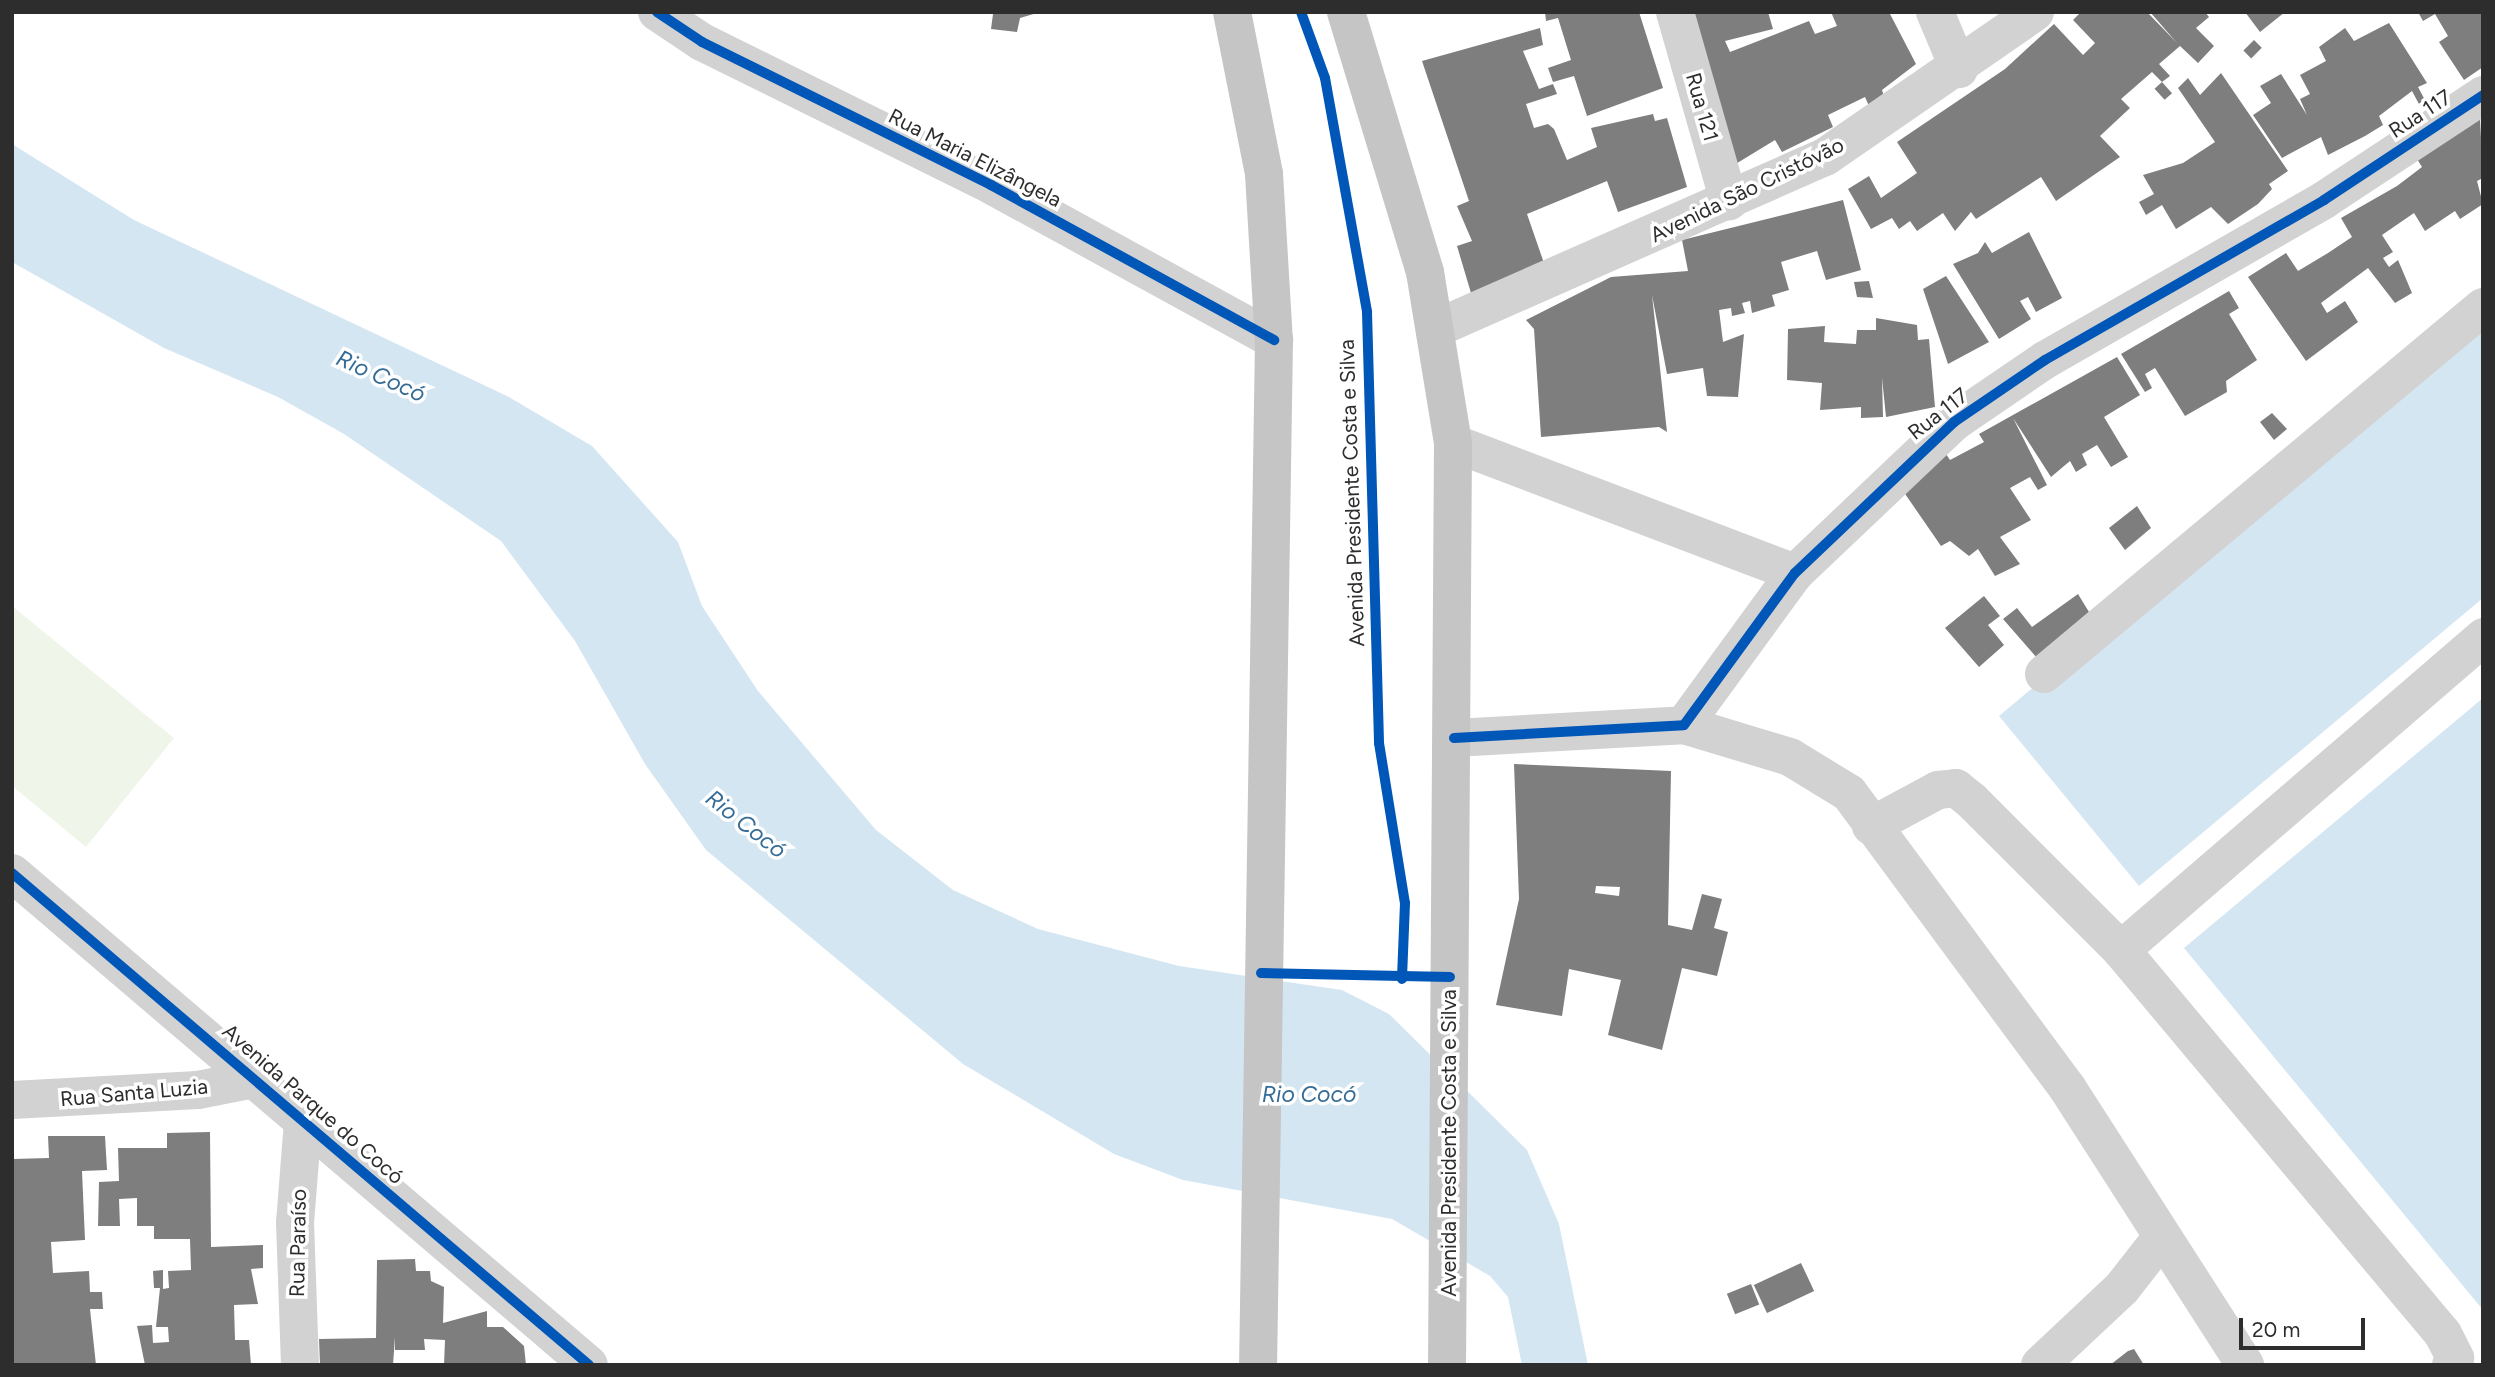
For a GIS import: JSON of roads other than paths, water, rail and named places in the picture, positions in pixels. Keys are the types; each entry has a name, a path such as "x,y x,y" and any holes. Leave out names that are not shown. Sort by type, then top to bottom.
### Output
{"main road":[{"path":"1232,12 1264,174 1274,340 1256,1255 1258,1365"},
{"name":"Avenida Presidente Costa e Silva","path":"1346,12 1437,328 1453,443 1454,738 1447,1365"}],"street":[{"name":"Rua Maria Elizângela","path":"657,12 702,42 991,185 1274,340"},
{"name":"Rua 121","path":"1675,12 1729,201"},
{"path":"1935,12 1959,69"},
{"name":"Avenida São Cristóvão","path":"1437,328 1825,157 1959,69 2035,12"},
{"name":"Rua 117","path":"1684,725 1795,573 1954,422 2045,360 2324,200 2483,95"},
{"path":"2044,674 2483,307"},
{"path":"1453,443 1795,573"},
{"path":"2121,950 2483,636"},
{"path":"1454,738 1684,725 1790,757 1849,793 2068,1089 2161,1238 2245,1365"},
{"path":"1871,826 1938,790 1956,788 2121,950 2443,1334 2456,1362"},
{"name":"Avenida Parque do Cocó","path":"12,873 589,1365"},
{"name":"Rua Santa Luzia","path":"12,1100 198,1090 254,1079"},
{"name":"Rua Paraíso","path":"300,1365 295,1223 303,1122"},
{"path":"2040,1365 2122,1288 2161,1238"}],"water":[{"name":"Rio Cocó","path":"12,144 134,220 507,396 592,446 678,542 702,606 758,691 876,830 953,890 1038,929 1179,966 1342,990 1389,1014 1527,1150 1559,1224 1588,1365 1522,1365 1508,1297 1490,1276 1392,1219 1183,1180 1114,1154 963,1064 706,850 645,764 575,641 501,541 344,434 278,397 164,348 12,262"},
{"path":"2483,311 2483,598 2139,886 1999,716"},
{"path":"2483,698 2483,1310 2184,948"}]}
